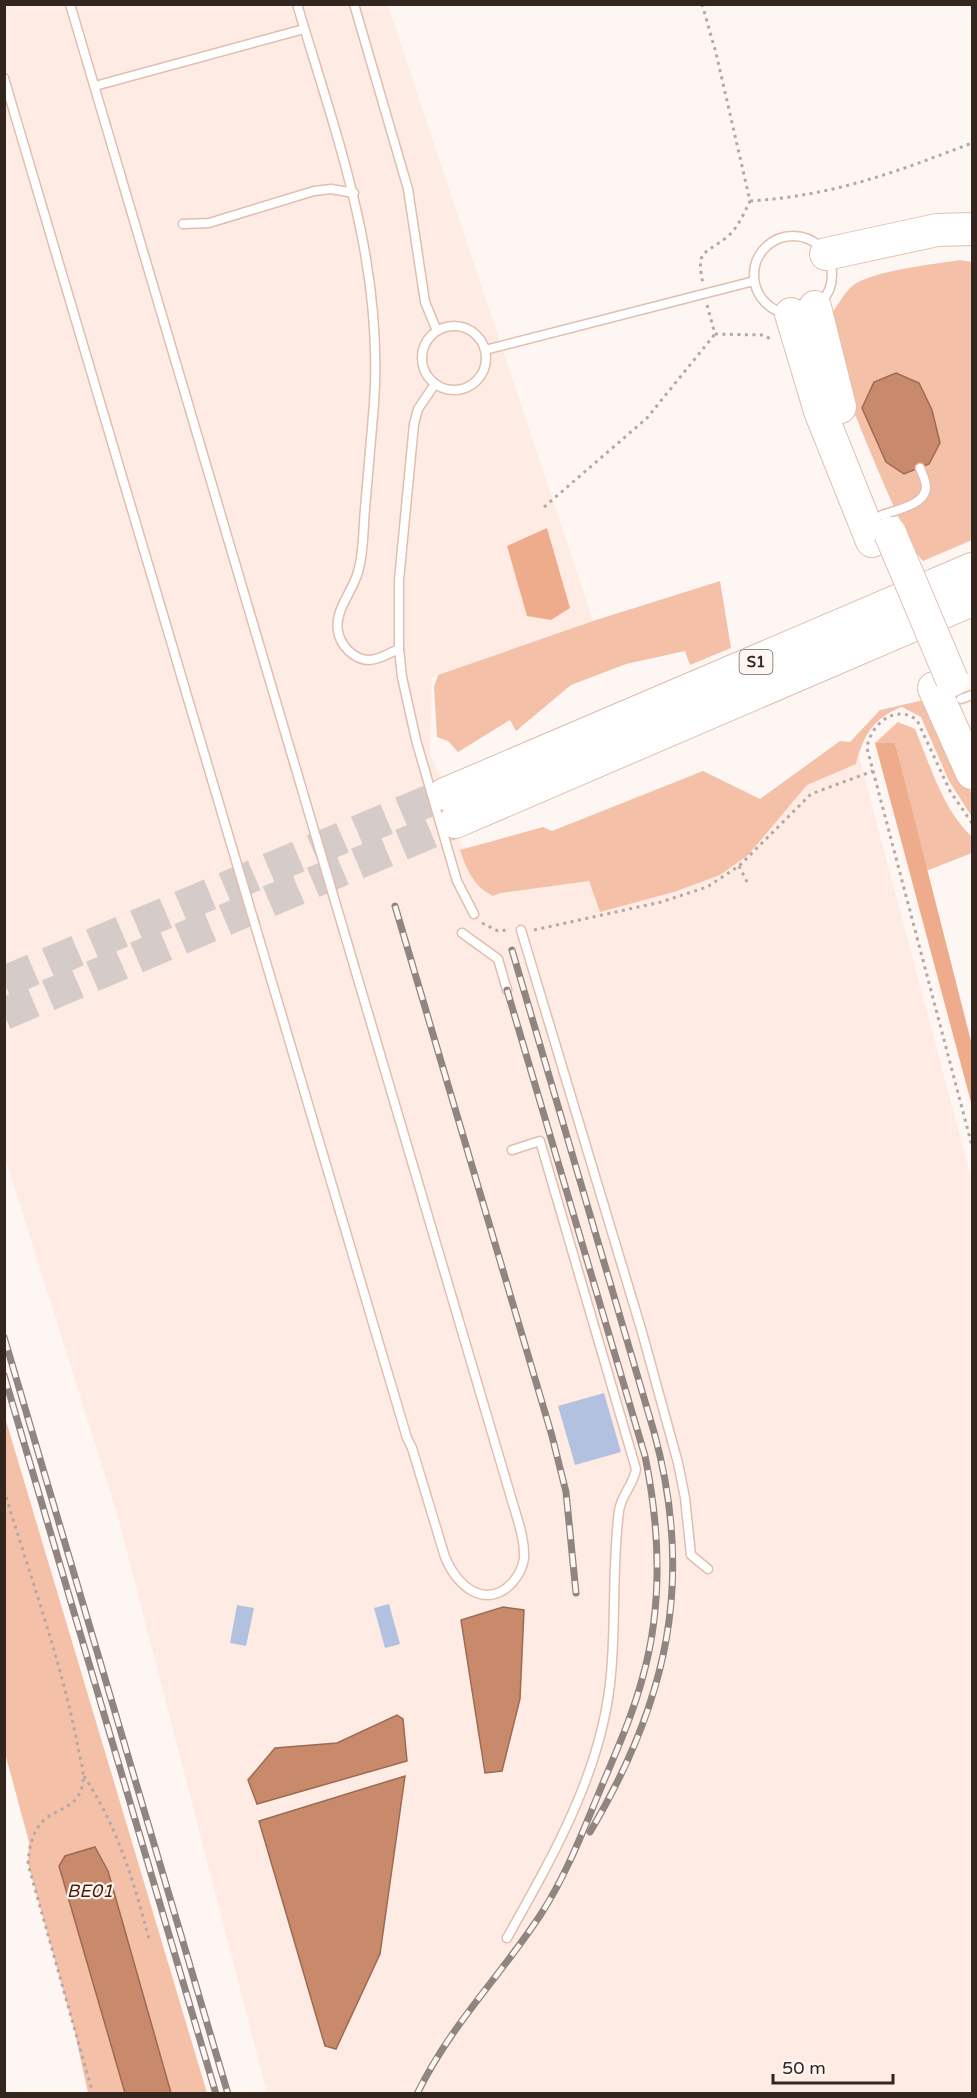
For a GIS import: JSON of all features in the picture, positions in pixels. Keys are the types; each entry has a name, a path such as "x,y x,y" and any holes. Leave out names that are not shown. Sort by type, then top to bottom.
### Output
{"highway":[{"path":"829,265 937,230 972,229"},
{"path":"829,265 845,270 935,250 972,249"},
{"path":"803,311 820,411 881,530 958,698 972,773"},
{"name":"S1","path":"964,605 450,808 972,569"}],"lane":[{"path":"4,78 400,1416 445,1557 452,1574 462,1585 479,1593 496,1593 506,1588 518,1576 524,1560 523,1540 70,4"},
{"path":"297,4 354,193 370,269 374,403 359,570 351,593 341,610 338,631 344,646 360,658 369,660 399,649"},
{"path":"354,4 408,189 425,302 437,331"},
{"path":"95,86 304,29"},
{"path":"183,224 209,223 314,190 331,189 354,193"},
{"path":"784,237 808,239 829,265 824,299 803,311 768,306 760,296 754,281 757,260 763,250 784,237"},
{"path":"485,350 754,281"},
{"path":"452,326 462,327 479,338 485,350 485,368 472,385 451,390 435,384 425,372 422,362 426,342 437,331 452,326"},
{"path":"435,384 418,409 414,424 399,580 399,649 402,677 418,750 458,881 474,914"},
{"path":"881,530 923,496 926,487 920,468"},
{"path":"521,930 642,1332 678,1463 685,1498 691,1555 708,1569"},
{"path":"462,933 498,959 507,990"},
{"path":"507,1938 568,1823 592,1761 611,1675 620,1506 636,1469 540,1141 512,1150"}],"path":[{"path":"702,4 717,53 750,201 728,236 703,252 699,263 704,294 716,334"},
{"path":"750,201 796,198 883,177 972,143"},
{"path":"716,334 762,335 772,339 781,348"},
{"path":"544,507 646,418 716,334"},
{"path":"972,823 950,791 917,720 910,715 893,715 873,731 867,748 972,1146"},
{"path":"474,914 484,925 498,931 542,930 661,902 707,887 739,866 811,794 873,771"},
{"path":"739,866 749,886"},
{"path":"4,1490 70,1710 83,1774 82,1788 69,1804 41,1819 34,1830 29,1842 28,1863 93,2094"},
{"path":"83,1774 103,1805 129,1865 149,1939"}],"shaded area":[{"path":"4,5 388,5 593,621 432,677 430,755 441,777 462,847 639,838 674,880 789,784 858,753 972,1181 972,2093 267,2093 118,1517 5,1157"},
{"path":"960,260 972,262 972,540 923,561 913,549 862,432 837,363 830,336 830,319 850,288 858,282 902,269"},
{"path":"547,528 570,608 551,620 527,616 507,546"},
{"path":"720,581 731,648 690,665 685,651 626,664 571,685 516,731 510,720 458,752 448,741 437,737 434,687 438,675 593,621"},
{"path":"924,700 972,794 972,817 949,781 921,717 902,707 884,716 871,729 862,745 856,764 807,785 748,855 720,875 674,892 600,912 589,881 500,893 493,896 480,887 468,871 460,850 543,827 552,831 703,771 760,799 840,741 850,742 880,710"},
{"path":"898,722 915,729 945,800 972,837 972,853 926,871 895,743 875,743"},
{"path":"875,743 895,743 972,1045 972,1106"},
{"path":"4,1414 207,2093 88,2093 74,2029 28,1864 29,1842 5,1753"}],"water":[{"path":"896,373 919,383 932,410 940,443 929,464 904,474 886,462 862,408 874,382"},
{"path":"503,1607 524,1610 520,1699 502,1771 485,1773 461,1620"},
{"path":"397,1715 403,1719 407,1761 257,1804 248,1780 275,1748 337,1743"},
{"path":"405,1776 380,1954 336,2049 325,2046 259,1821"},
{"name":"BE01","path":"95,1847 108,1871 171,2093 125,2093 59,1866 65,1856"}],"building":[{"path":"604,1393 621,1452 575,1465 558,1406"},
{"path":"389,1604 400,1644 385,1648 374,1608"},
{"path":"237,1605 254,1608 246,1646 230,1643"}],"tunnel":[{"path":"4,982 445,794"},
{"path":"4,1014 455,822"}],"railway":[{"path":"395,906 552,1436 566,1492 576,1593"},
{"path":"512,950 654,1432 666,1487 672,1539 672,1590 666,1639 655,1688 638,1736 617,1784 590,1832"},
{"path":"417,2094 430,2069 460,2023 541,1914 565,1871 634,1707 654,1622 656,1539 645,1456 507,990"},
{"path":"4,1337 228,2094"},
{"path":"4,1375 216,2094"}]}
